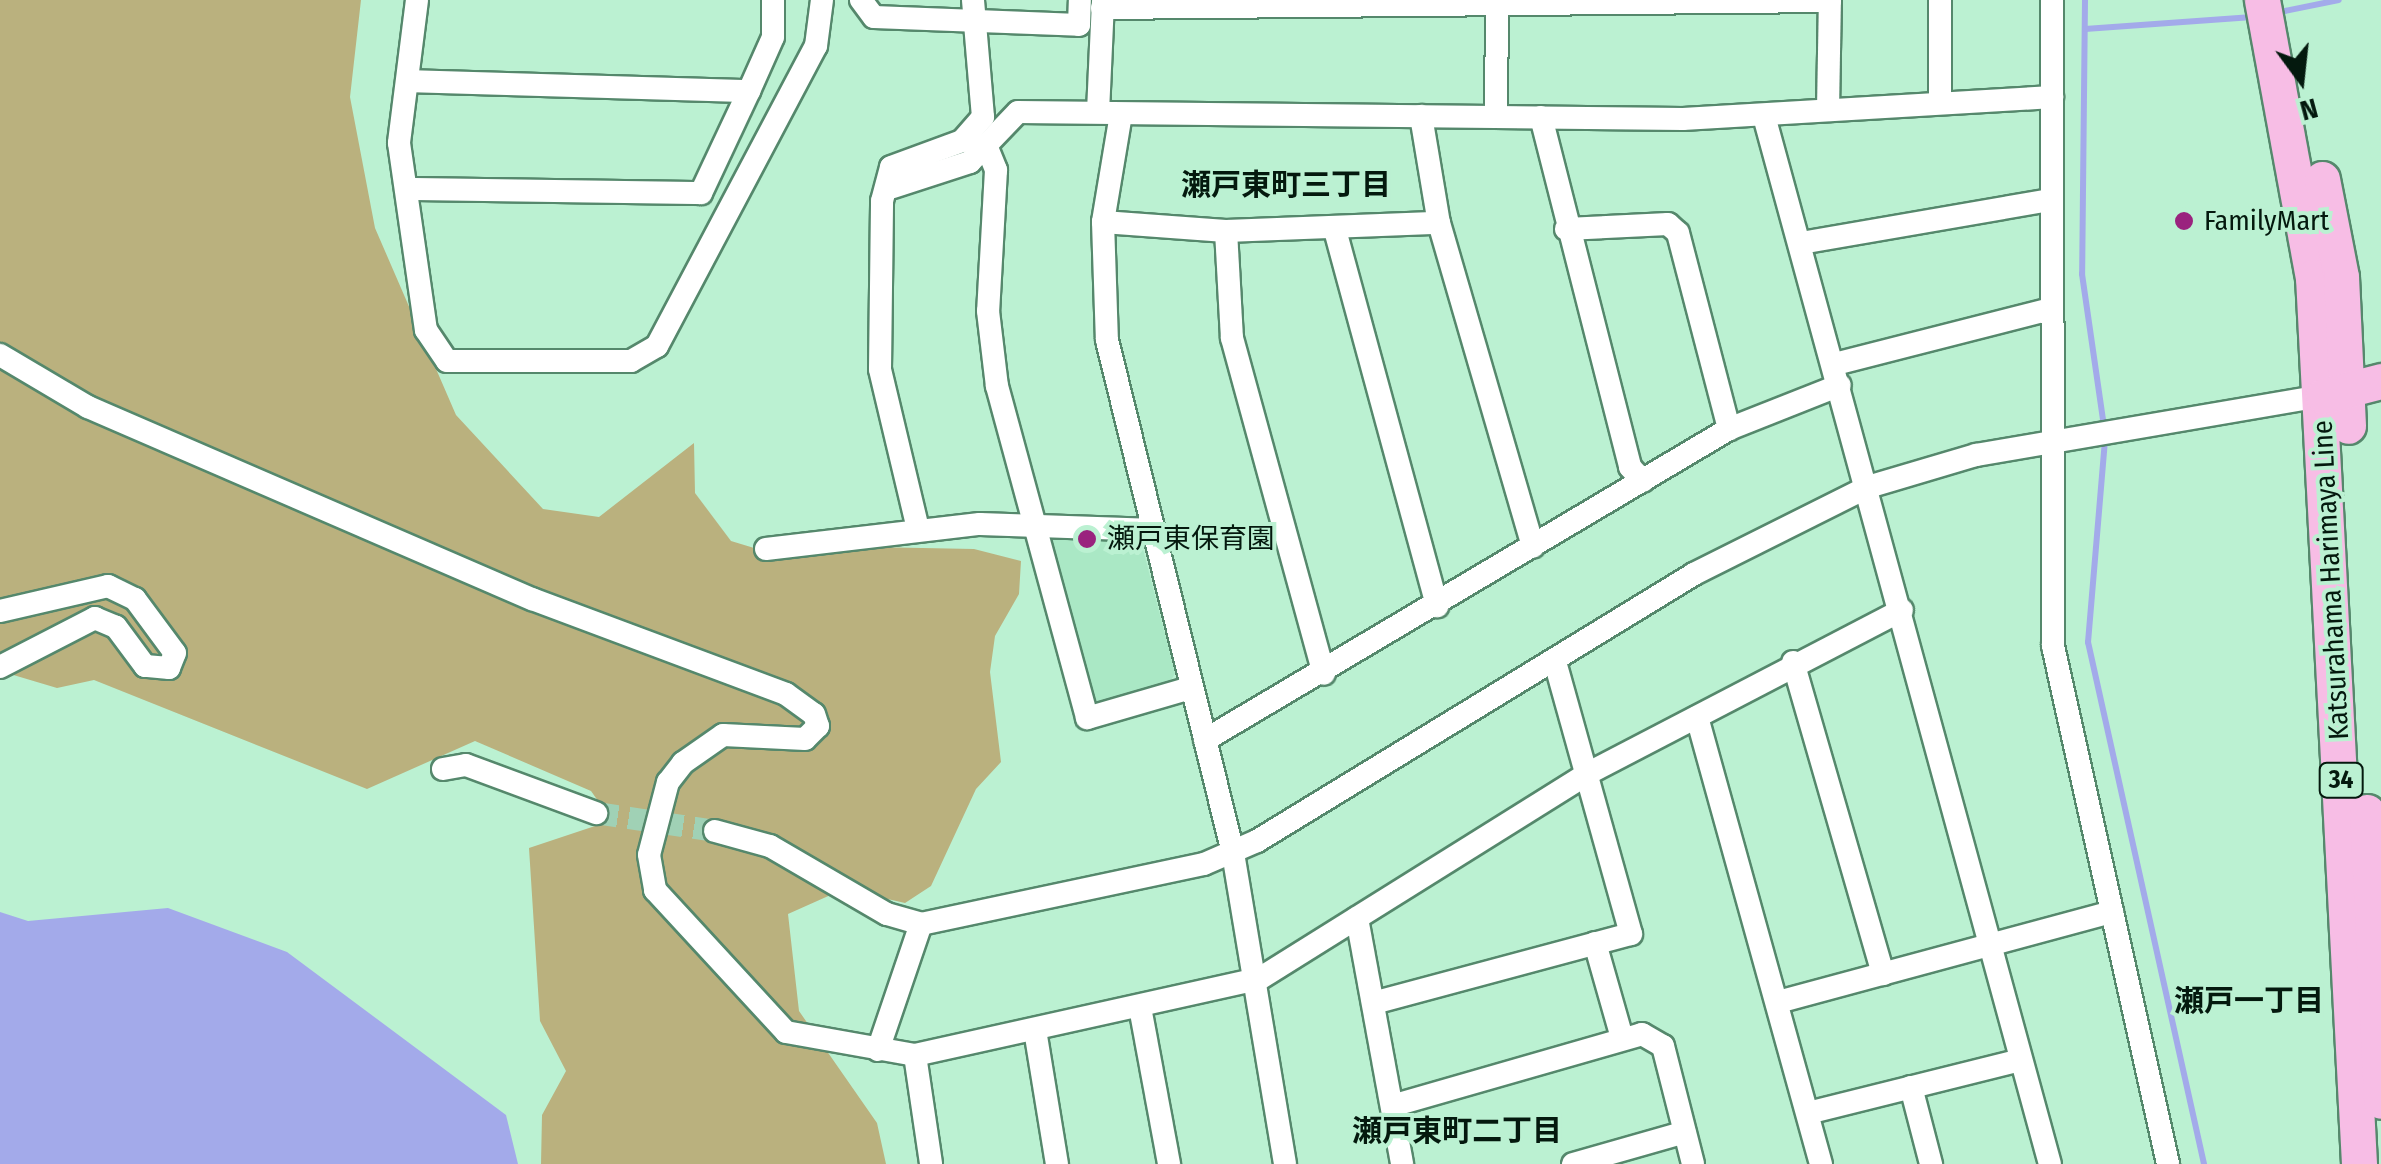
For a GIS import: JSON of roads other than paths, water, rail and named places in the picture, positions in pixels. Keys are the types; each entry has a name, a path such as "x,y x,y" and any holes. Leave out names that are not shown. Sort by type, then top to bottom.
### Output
{"main road":[{"name":"Katsurahama Harimaya Line","path":"2273,10 2334,393 2381,1101"},
{"path":"2334,393 2381,381"},
{"name":"Katsurahama Harimaya Line","path":"2334,393 2359,1164"}],"street":[{"path":"417,0 399,143 436,354 632,360 657,346 816,46 822,0"},
{"path":"408,190 702,193 774,37 773,0"},
{"path":"861,0 874,17 972,11 1079,25 1095,3"},
{"path":"1940,0 1940,103"},
{"path":"2052,0 2054,646 2168,1164"},
{"path":"1095,3 1830,1 1828,110"},
{"path":"1095,3 1109,116 1103,222 1107,340 1148,530 1234,853 1259,979 1285,1164"},
{"path":"1496,116 1497,3"},
{"path":"918,529 880,368 880,230 892,187 892,167 962,140 982,116 982,40 972,11"},
{"path":"408,81 750,91"},
{"path":"892,187 988,150 1018,112 1109,116 1764,116 2052,97"},
{"path":"1421,116 1439,223 1533,547"},
{"path":"1764,116 1838,374 2050,1164"},
{"path":"1542,117 1566,229 1630,467 1643,481"},
{"path":"988,150 996,170 988,311 996,386 1086,718 1190,688"},
{"path":"1801,244 2051,200"},
{"path":"1103,222 1226,231 1335,230 1439,223"},
{"path":"1566,229 1668,224 1678,233 1729,429"},
{"path":"1335,230 1437,606"},
{"path":"1226,231 1232,338 1324,674"},
{"path":"1205,740 1324,674 1729,429 1838,374 2050,309"},
{"path":"0,355 88,406 532,600 786,694 814,714 818,726 805,739 723,735 683,763 668,782 649,855 655,890 786,1032 915,1055 1259,979 1587,774 1794,662 1902,610"},
{"path":"715,832 770,846 886,914 921,924 1234,853 1694,574 1868,488 2052,440 2334,393"},
{"path":"766,549 918,529 1034,523 1148,530"},
{"path":"0,611 71,588 108,586 134,599 175,654 169,668 145,666 116,626 96,618 0,666"},
{"path":"1377,1002 1630,934 1555,661"},
{"path":"1794,662 1883,974"},
{"path":"1697,717 1822,1164"},
{"path":"444,769 466,764 596,813"},
{"path":"1778,1002 2112,912"},
{"path":"1357,918 1377,1002 1402,1164"},
{"path":"878,1050 921,924"},
{"path":"1595,943 1622,1038"},
{"path":"1140,1007 1169,1164"},
{"path":"1035,1030 1057,1164"},
{"path":"1395,1104 1642,1034 1663,1046 1694,1164"},
{"path":"915,1055 932,1164"},
{"path":"1808,1113 2021,1060"},
{"path":"1911,1087 1932,1164"},
{"path":"1573,1164 1685,1132"}],"water":[{"path":"168,908 287,952 506,1115 518,1164 0,1164 0,912 28,921"}],"waterway":[{"path":"2085,0 2082,274 2104,427"},
{"path":"2275,13 2339,0"},
{"path":"2085,29 2253,17"},
{"path":"2105,440 2088,642 2204,1164"}],"tunnel":[{"path":"596,813 715,831"}],"place":[{"name":"FamilyMart","path":"2184,221"},
{"name":"瀬戸東保育園","path":"1087,539"}],"district":[{"name":"瀬戸東町三丁目","path":"1286,185"},
{"name":"瀬戸一丁目","path":"2249,1001"},
{"name":"瀬戸東町二丁目","path":"1457,1131"}]}
